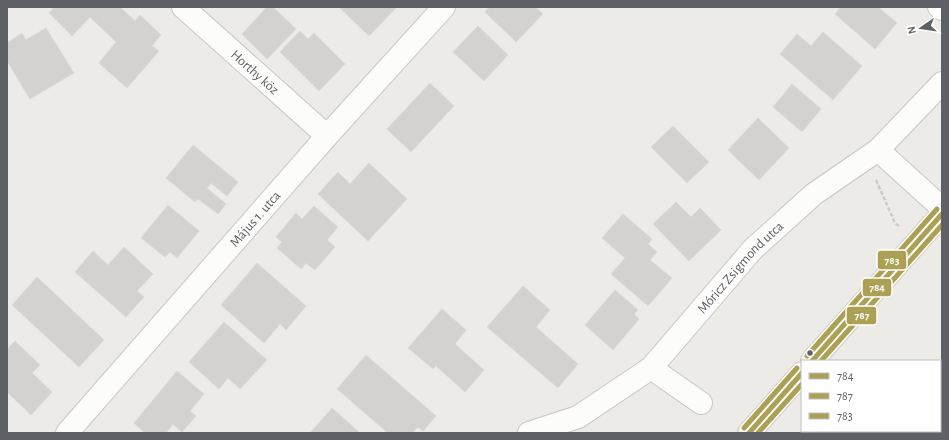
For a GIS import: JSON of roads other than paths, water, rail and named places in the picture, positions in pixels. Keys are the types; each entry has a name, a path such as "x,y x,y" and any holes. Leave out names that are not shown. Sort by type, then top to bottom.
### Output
{"main road":[{"path":"813,360 942,214"},
{"path":"749,433 801,374"}],"street":[{"name":"Horthy köz","path":"183,7 327,136"},
{"name":"Május 1. utca","path":"67,433 327,136 444,7"},
{"name":"Móricz Zsigmond utca","path":"529,433 578,417 651,368 753,249 814,194 872,154 942,83"},
{"path":"872,154 942,208"},
{"path":"651,368 701,403"}]}
